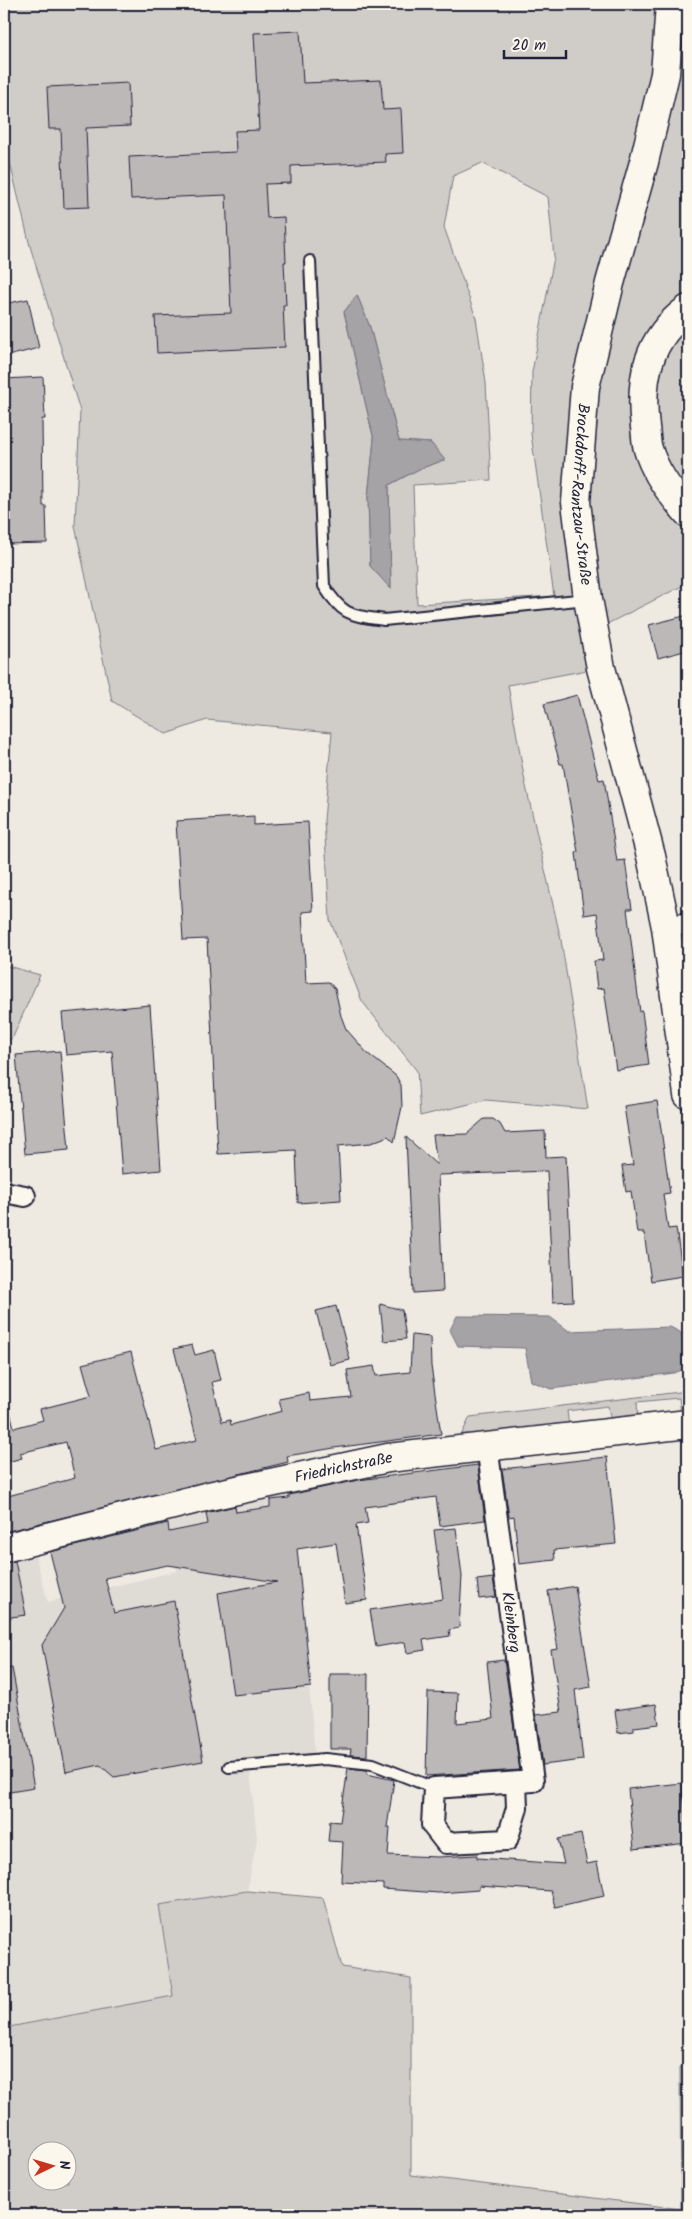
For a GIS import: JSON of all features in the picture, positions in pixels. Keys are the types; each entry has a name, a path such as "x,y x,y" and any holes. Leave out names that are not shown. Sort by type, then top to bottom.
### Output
{"main road":[{"name":"Brockdorff-Rantzau-Straße","path":"670,4 665,74 651,137 610,283 585,388 576,502 588,599 601,668 651,856 677,925 688,1096"},
{"path":"688,309 674,319 656,342 645,374 642,406 648,449 670,493 688,513"},
{"name":"Friedrichstraße","path":"4,1548 209,1496 379,1460 688,1424"}],"street":[{"path":"4,1192 25,1196"},
{"name":"Kleinberg","path":"434,1788 533,1782 487,1446"},
{"path":"434,1788 432,1826 446,1843 507,1840 517,1808 516,1783"}],"lane":[{"path":"310,261 324,586 336,606 354,616 384,620 588,599"},
{"path":"229,1767 325,1759 364,1762 434,1788"}],"shaded area":[{"path":"4,4 639,4 688,26 688,583 595,630 603,667 508,685 525,782 561,940 588,1109 486,1100 420,1116 417,1071 362,1001 330,920 324,820 332,732 207,720 166,734 112,701 75,526 80,411 30,246 4,138","holes":["482,163 548,197 554,257 532,372 531,434 554,596 417,604 413,485 491,480 486,383 476,318 444,227 453,176","357,295 370,327 399,441 431,443 444,460 419,469 389,485 391,588 370,566 368,497 374,440 344,312"]},
{"path":"357,295 370,327 399,441 431,443 445,460 419,469 389,485 391,589 370,566 368,497 374,440 344,312"},
{"path":"4,965 40,975 13,1037 4,1045"},
{"path":"457,1316 550,1317 569,1331 670,1327 680,1332 682,1336 687,1349 687,1368 674,1373 551,1389 531,1381 525,1348 458,1346 450,1330"},
{"path":"688,1391 688,1413 681,1414 679,1398 637,1402 638,1419 611,1422 608,1406 567,1411 569,1427 459,1440 470,1417"},
{"path":"289,1492 297,1549 315,1755 249,1762 257,1839 247,1891 159,1905 173,1996 4,2028 4,1562 35,1554 48,1602 177,1571 167,1515"},
{"path":"247,1891 323,1898 342,1967 411,1978 411,2175 681,2209 680,2067 688,2066 688,2215 4,2215 4,2028 173,1996 159,1905"}],"building":[{"path":"300,31 303,83 381,80 383,110 401,109 403,153 385,154 386,162 291,166 291,183 265,184 267,218 284,217 286,305 283,305 285,347 157,353 155,316 231,313 226,195 131,199 129,157 236,152 235,131 259,130 254,33"},
{"path":"128,83 130,126 86,128 89,207 64,208 61,129 49,129 47,87"},
{"path":"28,299 39,348 4,357 4,304"},
{"path":"43,377 45,419 42,419 43,506 46,506 47,543 5,544 4,379"},
{"path":"688,615 688,650 658,658 649,625"},
{"path":"577,695 599,780 604,779 617,861 625,860 632,909 627,909 640,1012 642,1011 649,1065 616,1070 604,988 597,989 594,961 603,960 597,913 584,915 576,853 578,852 563,764 560,764 544,704"},
{"path":"254,816 254,825 308,822 313,911 302,912 306,983 329,982 335,989 346,1029 367,1053 396,1076 401,1085 402,1107 394,1142 388,1136 371,1143 338,1146 341,1200 298,1203 296,1150 218,1154 207,939 183,940 176,821"},
{"path":"150,1005 161,1170 122,1174 112,1051 66,1055 62,1013"},
{"path":"60,1051 69,1150 25,1154 16,1055"},
{"path":"657,1101 670,1193 663,1194 668,1229 676,1228 683,1276 651,1281 644,1233 637,1233 631,1191 626,1192 622,1166 633,1165 624,1106"},
{"path":"484,1119 493,1119 500,1124 505,1133 545,1131 546,1157 566,1156 573,1301 553,1302 547,1171 438,1175 443,1291 413,1293 406,1137 437,1165 433,1135 467,1134"},
{"path":"380,1304 402,1310 406,1339 384,1341"},
{"path":"336,1306 350,1360 330,1365 316,1311"},
{"path":"412,1335 430,1337 431,1366 441,1434 287,1456 288,1462 4,1532 4,1497 75,1478 66,1442 20,1453 22,1458 4,1463 4,1412 10,1411 14,1428 43,1420 40,1409 91,1396 82,1364 131,1352 156,1450 197,1440 174,1349 192,1345 195,1355 214,1350 221,1380 212,1382 222,1422 230,1420 231,1425 282,1411 279,1399 309,1393 310,1401 351,1397 347,1370 374,1366 376,1376 410,1372"},
{"path":"607,1457 616,1544 554,1550 555,1560 519,1564 514,1516 509,1517 502,1469"},
{"path":"478,1465 485,1520 440,1526 436,1497 365,1507 368,1523 356,1525 367,1600 345,1603 336,1543 297,1549 311,1687 233,1695 218,1593 277,1582 168,1565 105,1578 114,1613 174,1601 203,1761 114,1777 100,1765 66,1772 42,1645 64,1608 50,1552 168,1523 169,1532 208,1524 206,1513 235,1506 236,1512 270,1507 270,1500 289,1498 289,1495 358,1480"},
{"path":"456,1528 462,1576 459,1628 449,1630 450,1636 423,1640 425,1650 407,1653 405,1642 376,1647 370,1610 443,1599 434,1530"},
{"path":"15,1561 26,1615 4,1618 4,1563"},
{"path":"493,1578 496,1597 479,1599 477,1580"},
{"path":"575,1586 591,1687 575,1690 583,1760 543,1765 536,1715 561,1712 551,1650 558,1649 548,1591"},
{"path":"504,1660 520,1770 426,1776 428,1692 458,1693 457,1723 493,1719 487,1662"},
{"path":"4,1668 12,1668 34,1788 4,1793"},
{"path":"330,1674 368,1674 367,1756 350,1755 351,1749 330,1749"},
{"path":"656,1704 659,1724 634,1727 634,1731 618,1733 615,1710"},
{"path":"348,1768 367,1770 367,1774 394,1780 387,1827 390,1827 388,1855 438,1857 477,1855 477,1858 564,1864 558,1839 581,1834 587,1864 597,1862 604,1896 555,1907 551,1891 479,1886 479,1890 439,1893 383,1889 383,1884 341,1882 343,1842 328,1841 330,1821 340,1822"},
{"path":"682,1783 688,1843 634,1849 628,1789"}]}
